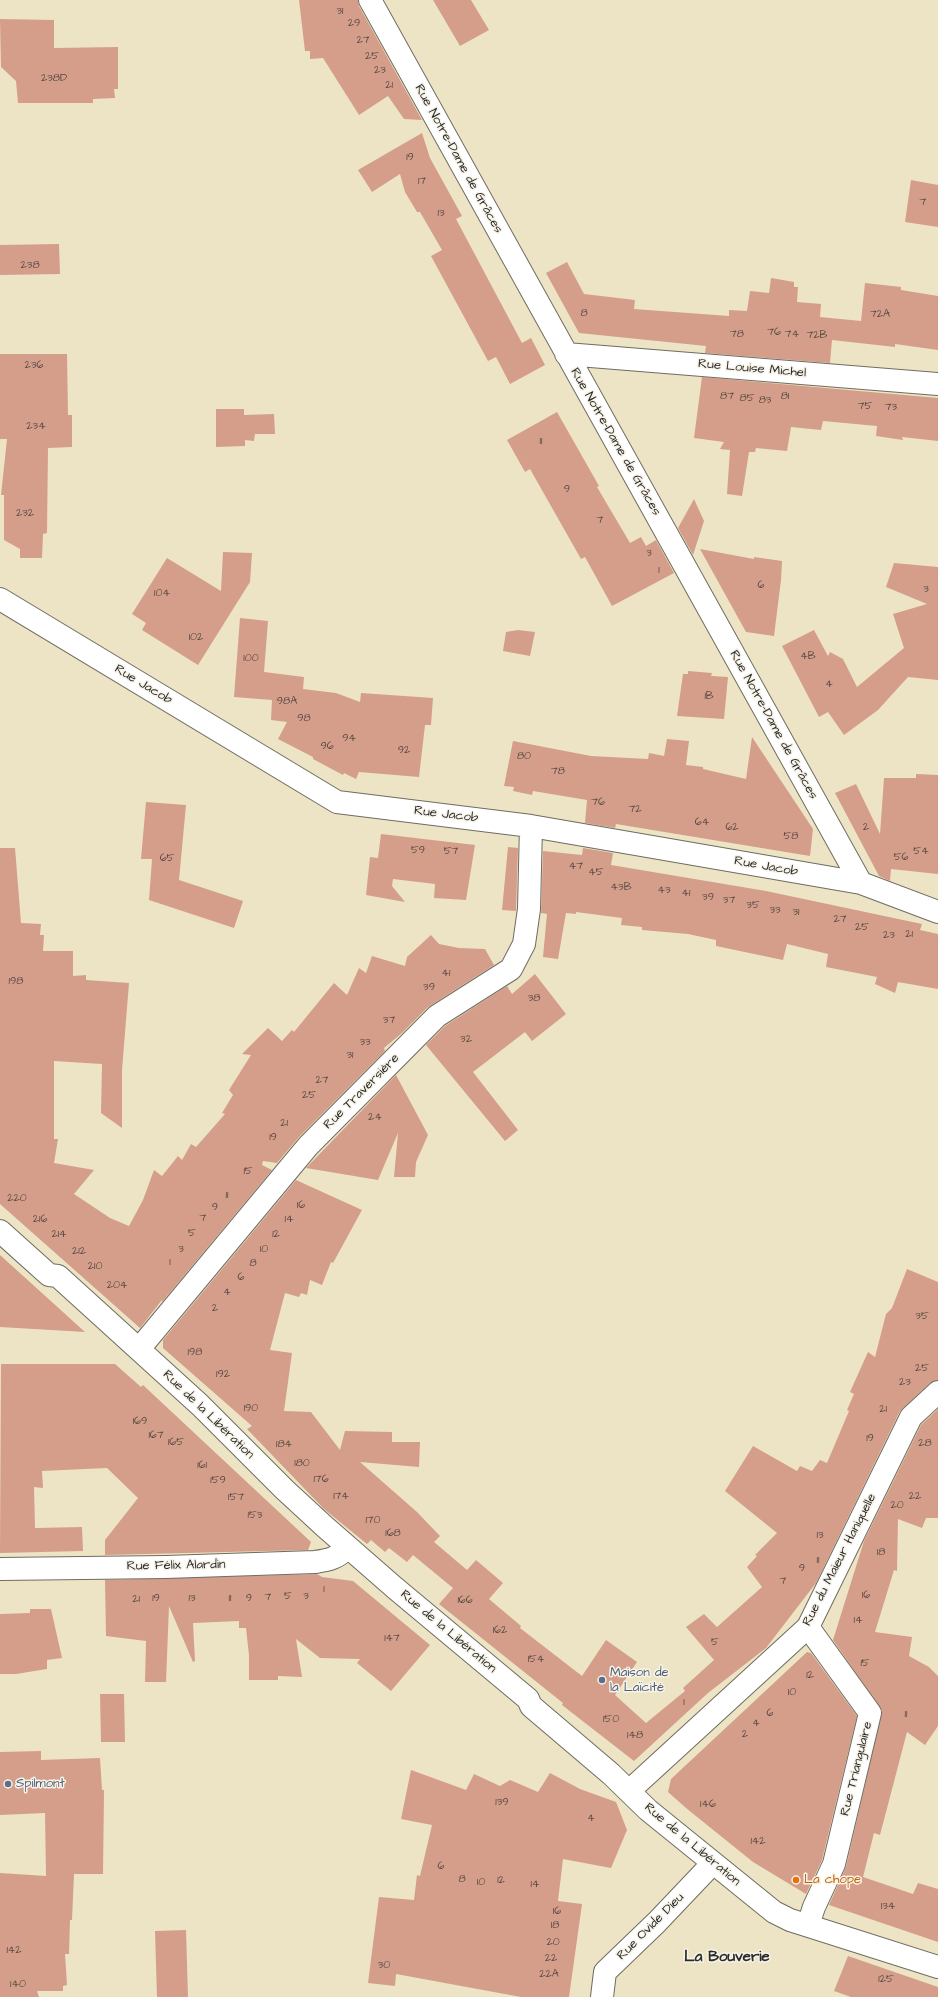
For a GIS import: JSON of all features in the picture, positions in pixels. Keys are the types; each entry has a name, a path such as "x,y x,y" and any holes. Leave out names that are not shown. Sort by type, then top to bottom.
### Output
{"street":[{"name":"Rue Notre-Dame de Grâces","path":"370,0 861,883"},
{"name":"Rue Louise Michel","path":"566,354 938,384"},
{"name":"Rue Jacob","path":"0,599 337,802 531,826 861,883 938,912"},
{"name":"Rue Traversière","path":"138,1349 308,1146 437,1016 511,969 524,944 529,909 531,826"},
{"name":"Rue de la Libération","path":"0,1231 49,1274 58,1276 200,1405 285,1490 348,1547 528,1698 531,1706 629,1791 648,1810 774,1912 784,1917 938,1967"},
{"name":"Rue du Maieur Haniquelle","path":"629,1791 808,1628 911,1417 938,1392"},
{"name":"Rue Félix Alardin","path":"0,1569 166,1567 315,1562 332,1559 342,1554 348,1547"},
{"name":"Rue Triangulaire","path":"808,1628 870,1713 834,1864 814,1907 808,1925"},
{"name":"Rue Ovide Dieu","path":"602,1997 605,1972 657,1922 713,1863"}],"building":[{"path":"299,0 358,0 359,6 422,120 404,119 388,96 359,115 323,58 310,59 310,51 305,51"},
{"path":"433,0 471,0 489,30 460,46"},
{"path":"0,19 54,20 54,48 118,47 118,89 114,89 115,98 93,99 93,103 18,103 16,81 1,67"},
{"path":"422,133 430,158 462,216 456,219 522,343 531,338 545,365 510,384 496,357 488,361 431,256 442,250 420,212 417,212 405,192 400,174 372,192 358,170"},
{"path":"911,180 938,185 938,227 905,222"},
{"path":"59,244 60,274 0,275 0,245"},
{"path":"567,262 584,294 635,300 634,309 729,316 729,310 747,311 750,291 769,293 771,278 794,282 794,287 798,287 797,302 821,304 820,317 861,321 865,283 901,287 901,290 938,296 938,350 895,344 895,347 832,340 830,363 705,353 706,346 579,333 546,273"},
{"path":"0,354 67,354 68,415 72,415 72,447 48,448 47,533 43,534 42,558 20,558 20,549 4,540 4,495 1,495 7,439 0,439"},
{"path":"702,377 938,398 938,441 902,437 903,440 876,436 877,426 823,421 821,430 791,427 787,451 756,448 755,452 749,452 742,496 727,494 730,450 720,449 724,442 694,438"},
{"path":"216,409 244,409 244,415 274,414 275,434 255,434 254,441 245,440 245,446 216,447"},
{"path":"557,412 599,486 597,487 630,543 641,537 646,546 656,540 674,573 612,606 585,557 581,559 530,469 525,472 507,440"},
{"path":"694,499 704,521 693,555 678,528"},
{"path":"700,549 754,559 754,557 782,561 774,636 746,632"},
{"path":"223,552 252,553 250,582 198,665 142,630 146,623 132,614 167,558 221,591"},
{"path":"894,563 938,567 938,680 908,677 878,710 844,735 828,712 819,717 782,646 814,630 828,656 830,652 843,659 857,687 904,648 893,614 927,604 886,587"},
{"path":"240,618 268,621 264,672 304,677 303,689 336,693 360,702 361,693 433,698 431,725 425,725 419,777 359,772 356,779 344,773 343,775 313,759 313,757 278,739 287,722 271,720 272,700 234,697"},
{"path":"518,630 535,632 530,656 503,651 506,632"},
{"path":"688,671 712,673 711,676 728,677 724,719 677,716 683,674 688,674"},
{"path":"752,737 813,829 810,856 616,824 615,828 585,823 587,800 533,791 532,795 513,791 514,787 504,786 513,741 591,756 648,759 649,753 664,756 667,739 689,741 686,765 703,767 703,769 746,779"},
{"path":"916,774 938,775 938,874 891,869 890,881 879,876 835,793 856,784 880,834 884,778 916,778"},
{"path":"146,802 186,805 179,880 243,901 234,928 149,900 152,859 141,859"},
{"path":"381,834 475,845 466,900 434,898 435,884 393,879 392,886 405,902 366,895 370,857 378,858"},
{"path":"508,847 518,848 516,911 502,910"},
{"path":"0,848 15,848 21,923 41,924 40,935 44,935 43,951 73,951 73,976 86,975 86,980 129,983 122,1070 122,1128 101,1113 102,1064 54,1061 54,1139 58,1139 54,1163 94,1170 74,1194 110,1218 129,1226 143,1200 154,1170 162,1176 178,1156 182,1160 191,1144 196,1147 225,1114 222,1113 233,1095 229,1090 251,1055 242,1054 268,1028 282,1041 292,1030 294,1032 334,983 347,995 359,968 366,973 372,956 405,966 407,957 431,935 439,944 459,948 485,949 494,965 428,1007 402,1033 384,1048 385,1051 299,1137 277,1163 263,1161 262,1165 272,1170 140,1328 0,1204"},
{"path":"583,848 613,853 611,865 766,891 922,924 920,930 938,934 938,989 898,982 895,993 875,984 877,977 826,967 828,954 787,944 783,960 716,946 716,940 688,934 642,930 642,927 621,925 622,918 576,912 576,914 566,913 558,959 543,957 547,914 541,913 543,851 582,855"},
{"path":"535,974 566,1014 532,1041 525,1032 473,1072 518,1130 505,1141 426,1045 445,1026 507,986 512,994"},
{"path":"396,1075 428,1135 416,1162 415,1177 394,1177 398,1133 378,1180 306,1168"},
{"path":"296,1180 362,1210 333,1263 331,1262 322,1285 310,1280 307,1295 301,1293 299,1297 285,1293 270,1350 292,1353 284,1411 311,1412 340,1450 345,1431 392,1432 392,1442 420,1442 419,1467 360,1462 417,1512 440,1536 434,1542 467,1570 476,1560 503,1583 489,1599 521,1626 520,1628 582,1676 606,1640 637,1662 615,1695 646,1723 685,1691 683,1688 714,1660 686,1627 704,1614 717,1627 762,1587 747,1567 757,1556 755,1555 777,1533 725,1491 753,1446 797,1471 800,1466 812,1471 820,1460 827,1463 849,1411 847,1410 854,1394 850,1392 868,1352 875,1357 886,1314 892,1308 907,1269 938,1282 938,1380 930,1383 900,1411 816,1583 766,1648 708,1693 634,1761 562,1705 563,1703 439,1604 453,1588 413,1555 407,1562 389,1548 385,1552 371,1540 367,1544 324,1509 247,1429 252,1426 163,1348 163,1340"},
{"path":"0,1255 21,1274 85,1332 0,1327"},
{"path":"1,1364 115,1364 141,1387 143,1385 311,1542 308,1550 105,1555 105,1540 138,1498 107,1468 42,1471 43,1488 34,1487 35,1528 82,1527 83,1551 0,1553"},
{"path":"938,1409 938,1518 926,1518 922,1528 898,1519 897,1571 894,1570 875,1632 912,1637 909,1656 929,1667 938,1676 938,1726 925,1745 907,1732 880,1835 874,1833 863,1877 913,1894 918,1883 938,1889 938,1942 829,1905 846,1867 882,1711 833,1640 864,1541 921,1425"},
{"path":"317,1574 322,1577 353,1581 430,1645 391,1691 357,1663 360,1659 320,1658 296,1639 302,1677 278,1676 278,1680 249,1680 249,1655 246,1628 239,1628 239,1621 193,1623 195,1661 193,1662 169,1606 166,1682 145,1682 146,1641 106,1636 105,1580"},
{"path":"30,1609 51,1609 62,1658 47,1660 47,1669 16,1674 0,1674 0,1614 30,1613"},
{"path":"807,1652 811,1653 857,1716 822,1860 806,1894 753,1862 668,1792 671,1779"},
{"path":"100,1694 124,1694 125,1742 101,1742"},
{"path":"41,1751 41,1760 100,1758 102,1790 104,1790 103,1874 74,1874 69,1954 65,1954 67,1985 63,1986 63,1991 37,1991 39,1997 0,1997 0,1873 46,1876 45,1813 0,1815 0,1752"},
{"path":"411,1770 466,1790 474,1774 500,1786 510,1780 538,1792 550,1773 580,1789 616,1802 627,1830 611,1868 563,1859 558,1901 582,1904 569,1997 521,1997 396,1974 395,1986 368,1983 379,1897 414,1900 417,1875 420,1876 432,1825 401,1819"},
{"path":"186,1930 188,1997 157,1997 155,1931"},
{"path":"848,1956 938,1987 938,1997 851,1997 834,1991"}],"place":[{"name":"Maison de la Laïcité","path":"602,1680"},
{"name":"Spilmont","path":"8,1784"},
{"name":"La chope","path":"796,1880"}],"district":[{"name":"La Bouverie","path":"727,1958"}]}
